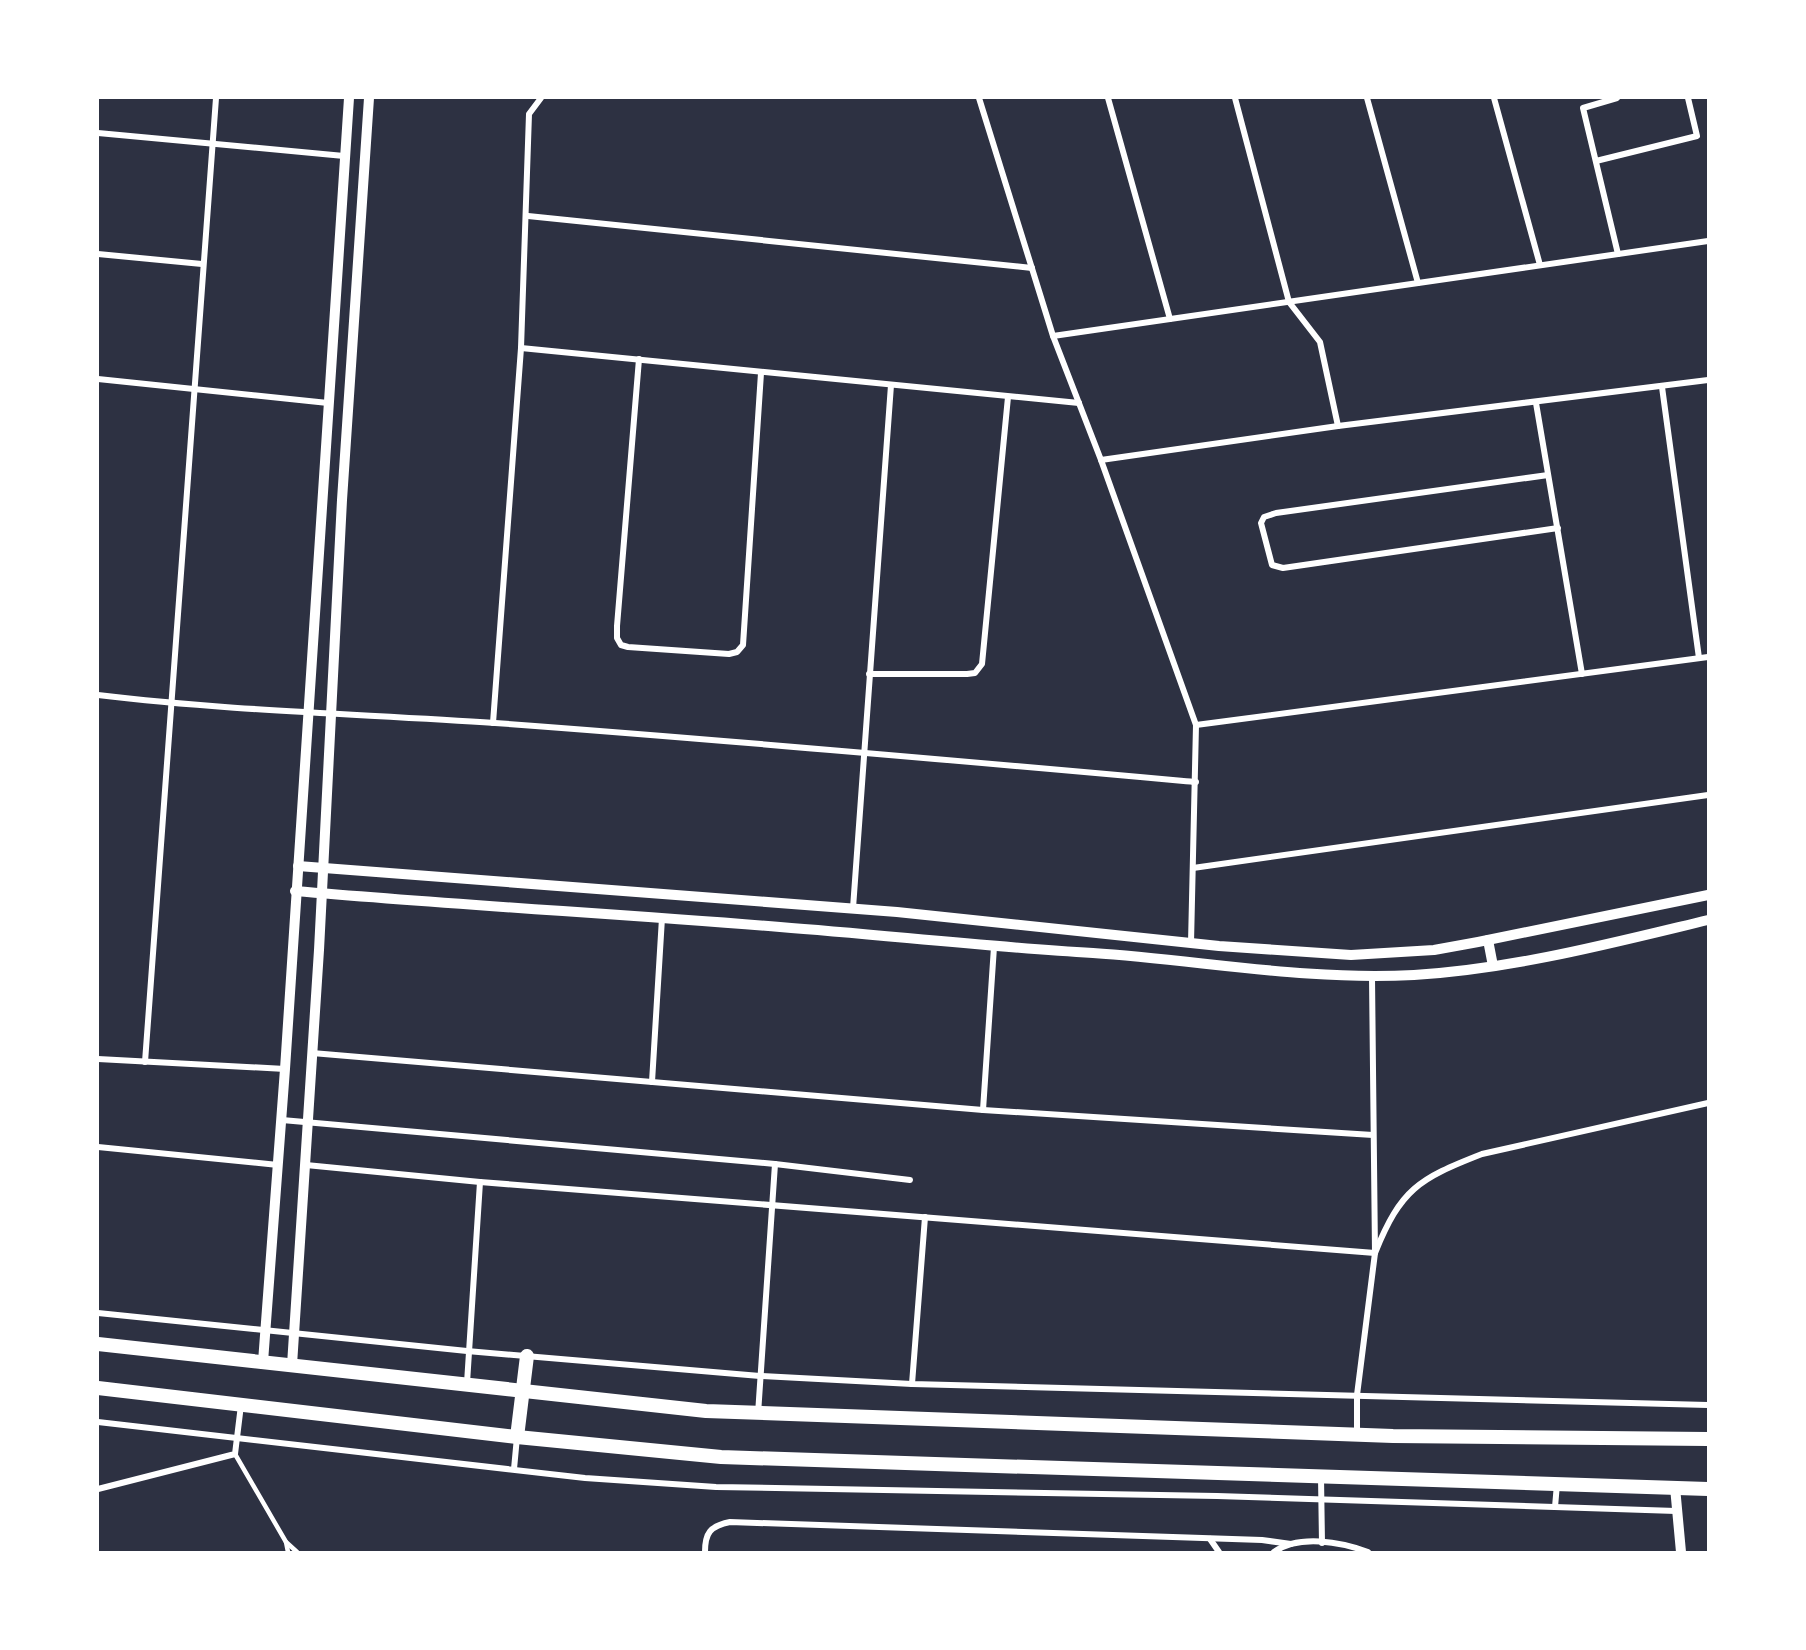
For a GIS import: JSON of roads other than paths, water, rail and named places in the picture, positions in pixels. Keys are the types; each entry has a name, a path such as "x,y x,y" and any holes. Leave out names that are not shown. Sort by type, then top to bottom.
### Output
{"main road":[{"path":"98,1344 706,1411 1357,1434 1708,1439"},
{"path":"517,1437 527,1356"},
{"path":"98,1388 517,1437 721,1457 1675,1486 1708,1489"}],"street":[{"path":"145,1062 192,391 216,98"},
{"path":"263,1362 310,714 344,156 350,98"},
{"path":"292,1365 322,893 342,500 369,98"},
{"path":"493,723 521,348 528,216 529,114 541,98"},
{"path":"979,98 1053,336 1101,460 1196,725 1191,943"},
{"path":"1108,98 1170,319"},
{"path":"1235,98 1289,302 1320,342 1338,426"},
{"path":"1367,98 1418,283"},
{"path":"1494,98 1540,265"},
{"path":"1617,98 1582,108 1618,254"},
{"path":"1596,161 1697,136 1688,98"},
{"path":"98,133 344,156"},
{"path":"528,216 1032,267"},
{"path":"1053,336 1708,241"},
{"path":"98,254 202,264"},
{"path":"521,348 1079,403"},
{"path":"639,359 616,626 621,645 628,648 729,654 737,652 743,645 761,373"},
{"path":"98,379 192,391 328,403"},
{"path":"1101,460 1338,426 1708,380"},
{"path":"853,908 891,385"},
{"path":"1662,387 1699,658"},
{"path":"869,674 967,674 975,673 982,664 1008,397"},
{"path":"1536,403 1582,674"},
{"path":"1548,475 1276,513 1264,517 1261,523 1272,565 1283,568 1558,528"},
{"path":"1196,725 1708,657"},
{"path":"98,695 171,704 493,723 863,752 1196,782"},
{"path":"1193,868 1708,795"},
{"path":"298,866 853,908 1191,943 1351,955 1434,950 1708,895"},
{"path":"296,891 1116,955 1322,976 1372,977 1493,966 1708,920"},
{"path":"652,1082 662,918"},
{"path":"1488,940 1493,966"},
{"path":"983,1110 994,947"},
{"path":"1357,1434 1357,1395 1375,1253 1372,977"},
{"path":"312,1053 983,1110 1373,1135"},
{"path":"98,1059 285,1069"},
{"path":"1375,1253 1388,1220 1409,1190 1448,1167 1482,1154 1708,1103"},
{"path":"282,1120 775,1164 910,1180"},
{"path":"98,1147 278,1166"},
{"path":"758,1414 775,1164"},
{"path":"306,1165 480,1182 1375,1253"},
{"path":"467,1383 467,1351 480,1182"},
{"path":"912,1384 925,1217"},
{"path":"98,1313 295,1331 467,1351 760,1376 912,1384 1708,1405"},
{"path":"98,1489 235,1454 241,1404"},
{"path":"98,1422 585,1478 716,1487 1321,1500 1676,1511"},
{"path":"514,1469 517,1437"},
{"path":"1321,1476 1322,1543"},
{"path":"1555,1507 1557,1483"},
{"path":"1675,1486 1681,1552"},
{"path":"705,1552 705,1537 711,1529 730,1522 1262,1540 1291,1544 1322,1543 1368,1552"},
{"path":"1210,1539 1219,1552"},
{"path":"1274,1552 1291,1544"}],"lane":[{"path":"235,1454 286,1542 297,1552"},
{"path":"286,1542 288,1552"}]}
